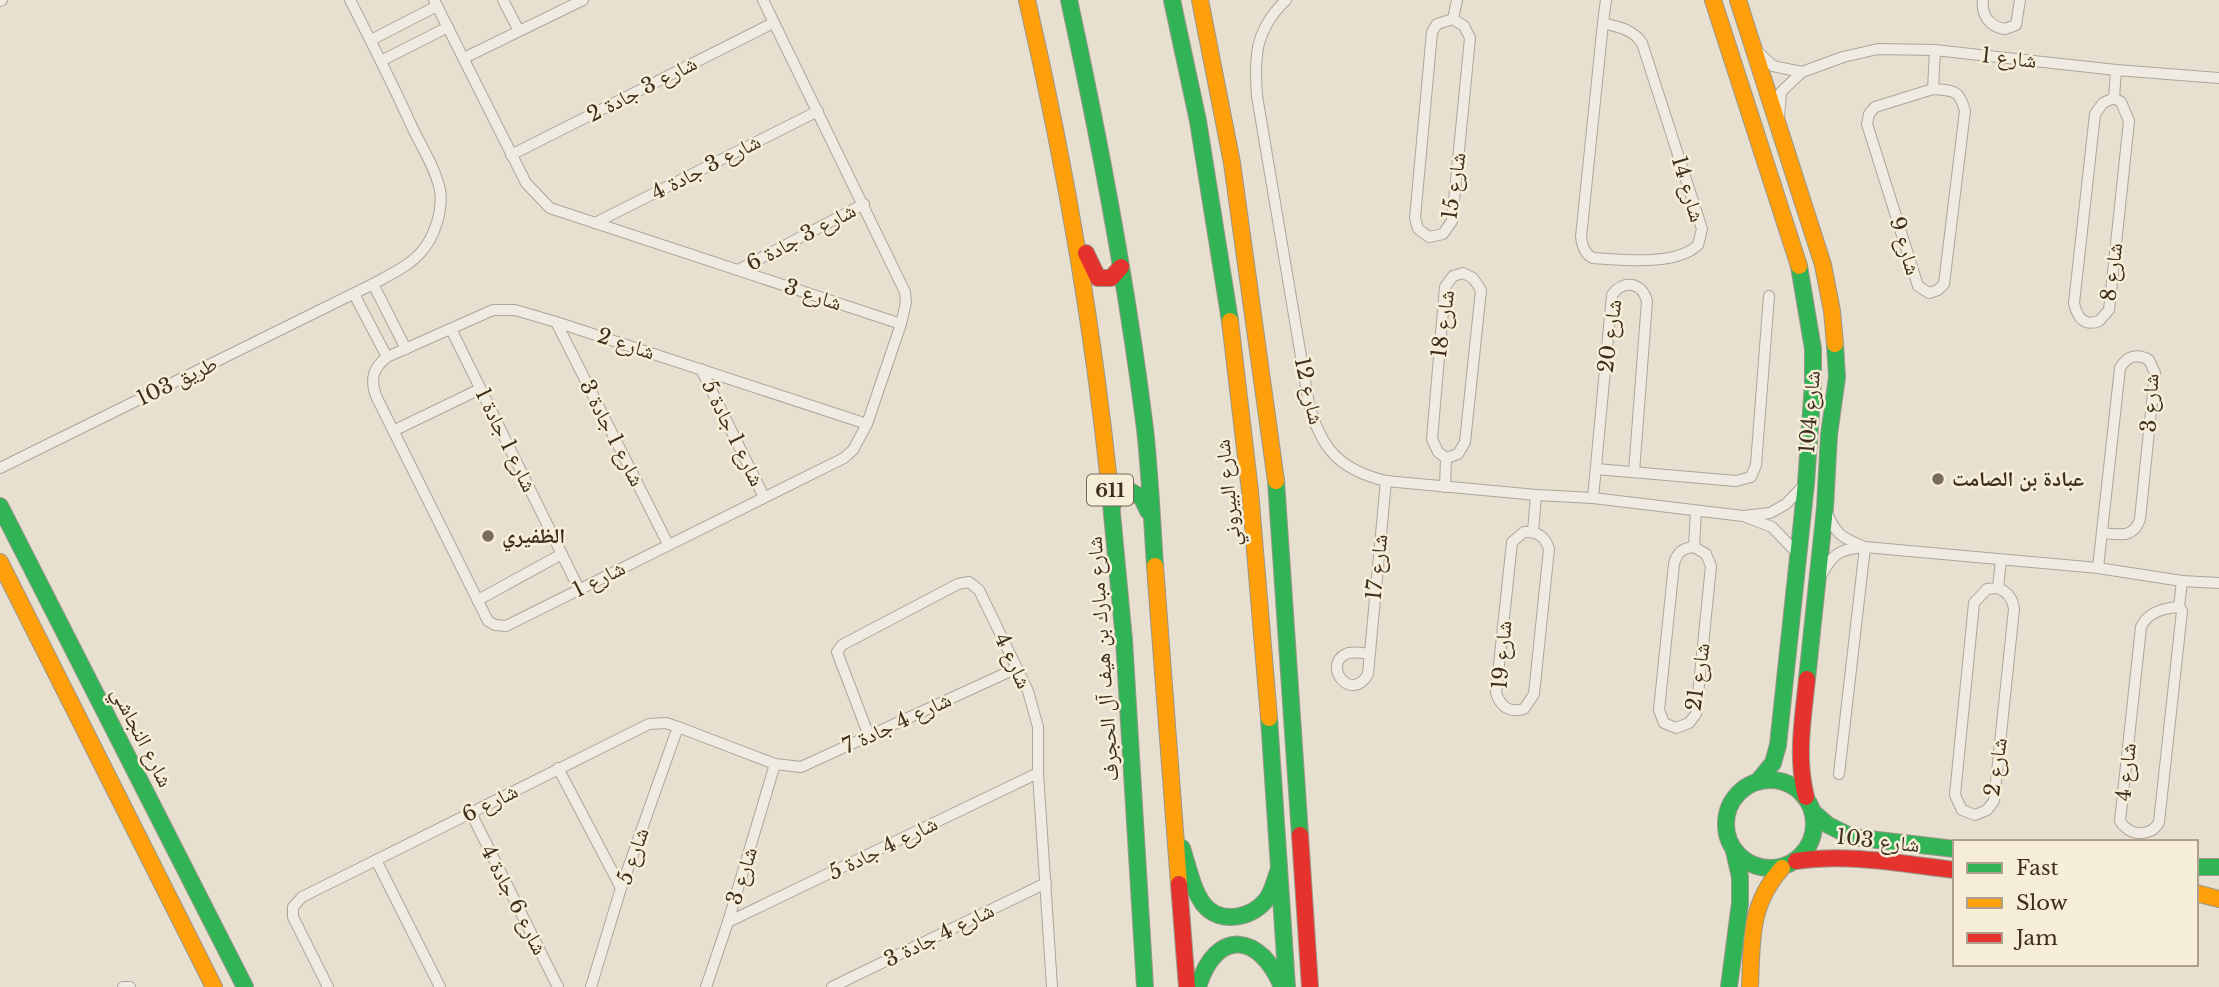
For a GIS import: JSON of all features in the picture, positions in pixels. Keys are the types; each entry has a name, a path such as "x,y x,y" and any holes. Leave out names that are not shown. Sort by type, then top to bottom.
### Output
{"street":[{"name":"طريق 103","path":"0,468 354,294 404,266 422,251 433,233 439,213 440,190 382,61 350,0"},
{"path":"503,0 519,31"},
{"path":"464,58 583,0"},
{"path":"763,0 905,292 906,302 901,324"},
{"name":"شارع مبارك بن هيف آل الحجرف","path":"1027,0 1062,165 1087,306 1105,431 1121,592 1145,987"},
{"name":"611","path":"1069,0 1102,158 1145,431 1188,987"},
{"name":"شارع البيروني","path":"1172,0 1205,161 1229,310 1251,498 1279,868 1284,987"},
{"path":"1200,0 1232,163 1278,497 1310,987"},
{"name":"شارع 12","path":"1286,0 1267,22 1258,42 1255,66 1257,96 1309,404 1316,429 1328,449 1344,465 1363,475 1386,481 1593,498 1743,516 1770,513 1786,504 1806,483"},
{"path":"1453,19 1457,0"},
{"name":"شارع 14","path":"1603,23 1625,28 1642,43 1702,229 1698,245 1684,254 1637,261 1593,258 1587,254 1582,243 1581,237 1603,23 1606,0"},
{"name":"شارع 104","path":"1713,0 1800,268 1813,348 1814,383 1806,483 1778,745 1773,763 1759,780"},
{"name":"شارع 104","path":"1738,0 1810,219 1832,316 1837,377 1829,435 1825,508 1800,748 1800,772 1810,805"},
{"path":"1983,0 1982,9 1986,17 1992,24 2006,29 2016,24 2020,0"},
{"path":"371,40 436,3 448,27 382,61"},
{"name":"شارع 15","path":"1453,19 1464,26 1470,38 1452,222 1443,234 1429,237 1418,229 1415,218 1433,32 1437,24 1453,19"},
{"name":"شارع 3 جادة 2","path":"511,155 774,23"},
{"name":"شارع 3","path":"448,27 526,183 550,208 901,324"},
{"path":"1754,48 1773,66 1802,72"},
{"name":"شارع 1","path":"1802,72 1843,57 1878,49 1935,50 2116,70 2219,78"},
{"path":"1933,89 1935,50"},
{"path":"2114,98 2116,70"},
{"path":"1779,125 1781,92 1802,72"},
{"name":"شارع 9","path":"1933,89 1955,91 1965,111 1944,284 1929,293 1918,286 1867,124 1869,114 1875,107 1933,89"},
{"name":"شارع 8","path":"2114,98 2121,102 2129,121 2109,310 2099,321 2088,324 2082,321 2076,312 2074,303 2094,128 2098,109 2108,99 2114,98"},
{"name":"شارع 3 جادة 4","path":"594,223 818,111"},
{"path":"1062,165 1095,275 1097,278 1109,280 1121,267"},
{"name":"شارع 3 جادة 6","path":"738,270 864,204"},
{"path":"1786,224 1798,228 1810,219"},
{"name":"شارع 18","path":"1463,273 1474,278 1481,290 1465,442 1458,454 1447,458 1438,452 1433,444 1434,412 1445,287 1453,276 1463,273"},
{"path":"373,284 406,349"},
{"name":"شارع 20","path":"1593,498 1612,295 1621,285 1631,284 1642,290 1647,301 1634,471"},
{"path":"354,294 387,357"},
{"path":"1597,469 1736,481 1751,477 1756,466 1769,296"},
{"name":"شارع 2","path":"387,357 493,310 502,309 556,321 867,424"},
{"path":"1809,316 1820,311 1832,316"},
{"name":"شارع 1 جادة 3","path":"556,321 668,544"},
{"name":"شارع 1","path":"387,357 373,373 372,385 488,621 506,626 844,458 853,450 867,424 901,324"},
{"name":"شارع 1 جادة 1","path":"451,329 579,589"},
{"name":"شارع 3","path":"2098,568 2104,533 2120,368 2126,359 2138,356 2149,360 2155,373 2140,519 2136,529 2126,535 2104,533"},
{"name":"شارع 1 جادة 5","path":"701,369 764,497"},
{"path":"393,431 481,389"},
{"name":"شارع 18","path":"1445,487 1447,458"},
{"name":"شارع 17","path":"1369,654 1386,481"},
{"path":"1112,506 1117,497 1130,491 1143,498 1151,518"},
{"path":"1533,532 1536,495"},
{"name":"شارع النجاشي","path":"0,506 245,987"},
{"path":"1825,508 1834,530 1846,540 1865,547"},
{"path":"1694,547 1696,511"},
{"name":"شارع 12","path":"1743,516 1772,527 1798,554"},
{"name":"شارع 19","path":"1533,532 1546,541 1549,549 1536,680 1532,700 1524,709 1514,711 1503,706 1496,693 1512,542 1520,534 1533,532"},
{"name":"شارع 21","path":"1694,547 1706,554 1711,566 1696,714 1689,723 1676,728 1664,723 1659,710 1674,564 1676,556 1684,548 1694,547"},
{"path":"1839,774 1865,547"},
{"path":"1818,579 1831,558 1846,549 1865,547 2098,568 2182,581 2219,583"},
{"path":"478,600 562,554"},
{"path":"1998,588 2001,560"},
{"path":"0,562 214,987"},
{"path":"1257,575 1266,584 1275,582 1282,575"},
{"name":"شارع 4","path":"2179,607 2159,610 2148,617 2141,627 2120,821 2130,831 2141,834 2153,831 2159,822 2182,611 2179,607 2182,581"},
{"name":"شارع 4","path":"869,736 837,652 842,645 958,584 969,582 979,590 1028,691 1038,727 1038,773 1052,987"},
{"name":"شارع 2","path":"1998,588 2011,598 2014,609 1994,800 1987,810 1971,815 1962,810 1955,795 1974,603 1987,589 1998,588"},
{"path":"1259,612 1270,604 1285,612"},
{"path":"43,648 48,652 59,651 66,645 68,638"},
{"name":"شارع 4 جادة 7","path":"775,764 801,767 1017,668"},
{"path":"61,684 68,675 87,675"},
{"name":"شارع 6","path":"328,987 293,917 293,907 302,897 558,768 649,724 666,723 775,764"},
{"name":"شارع 5","path":"591,987 621,888 678,727"},
{"name":"شارع 3","path":"706,987 775,764"},
{"path":"558,768 621,888"},
{"name":"شارع 4 جادة 5","path":"728,922 1038,773"},
{"path":"1729,987 1740,903 1740,877 1734,851 1725,831 1728,809 1740,791 1759,780 1776,780 1793,786 1810,805 1815,831 1809,848 1765,888 1754,932 1750,987"},
{"name":"شارع 103","path":"1810,805 1828,825 1852,837 1953,849"},
{"name":"شارع 6 جادة 4","path":"471,813 558,987"},
{"path":"1175,826 1200,900 1209,910 1223,917 1236,917 1253,912 1266,901 1279,868"},
{"path":"1734,851 1747,863 1764,869 1789,864"},
{"name":"شارع 103","path":"1789,864 1818,856 1953,870"},
{"path":"376,860 440,987"},
{"path":"2198,867 2219,867"},
{"name":"شارع 4 جادة 3","path":"832,987 1046,883"},
{"path":"2198,894 2219,899"},
{"path":"1198,987 1201,973 1214,953 1224,946 1239,944 1263,955 1284,987"},
{"path":"123,987 130,987"}],"traffic: fast":[{"path":"1069,0 1102,160 1130,321 1147,446 1155,566"},
{"path":"1172,0 1198,121 1230,321"},
{"path":"1759,780 1773,763 1778,745 1806,483 1813,349 1799,266"},
{"path":"1807,679 1825,508 1829,435 1837,377 1835,344"},
{"path":"1276,481 1300,835"},
{"path":"1109,482 1124,640 1145,987"},
{"path":"1112,506 1117,497 1130,491 1142,498 1148,511"},
{"path":"0,506 245,987"},
{"path":"1269,718 1287,987"},
{"path":"1761,780 1779,780 1795,787 1807,799 1814,815 1814,824 1814,833 1807,849 1795,861 1779,868 1761,868 1745,861 1733,849 1726,833 1726,815 1733,799 1745,787 1761,780"},
{"path":"1813,812 1828,825 1852,837 1953,849"},
{"path":"1182,848 1200,899 1211,911 1227,917 1245,915 1261,906 1271,892 1279,868"},
{"path":"1729,987 1740,903 1740,877 1734,851"},
{"path":"2198,867 2219,867"},
{"path":"1198,987 1216,954 1227,947 1239,945 1251,948 1263,956 1282,987"}],"traffic: slow":[{"path":"1027,0 1076,240 1109,482"},
{"path":"1200,0 1232,163 1276,481"},
{"path":"1713,0 1799,266"},
{"path":"1738,0 1823,265 1835,344"},
{"path":"1230,321 1250,491 1269,718"},
{"path":"0,562 214,987"},
{"path":"1155,566 1179,884"},
{"path":"1750,987 1754,924 1763,896 1782,868"},
{"path":"2198,894 2219,899"}],"traffic: jam":[{"path":"1086,253 1098,278 1111,278 1121,267"},
{"path":"1806,797 1801,753 1807,679"},
{"path":"1300,835 1310,987"},
{"path":"1796,861 1856,859 1953,870"},
{"path":"1179,884 1187,987"}],"place":[{"name":"عبادة بن الصامت","path":"1938,479"},
{"name":"الظفيري","path":"488,536"}]}
